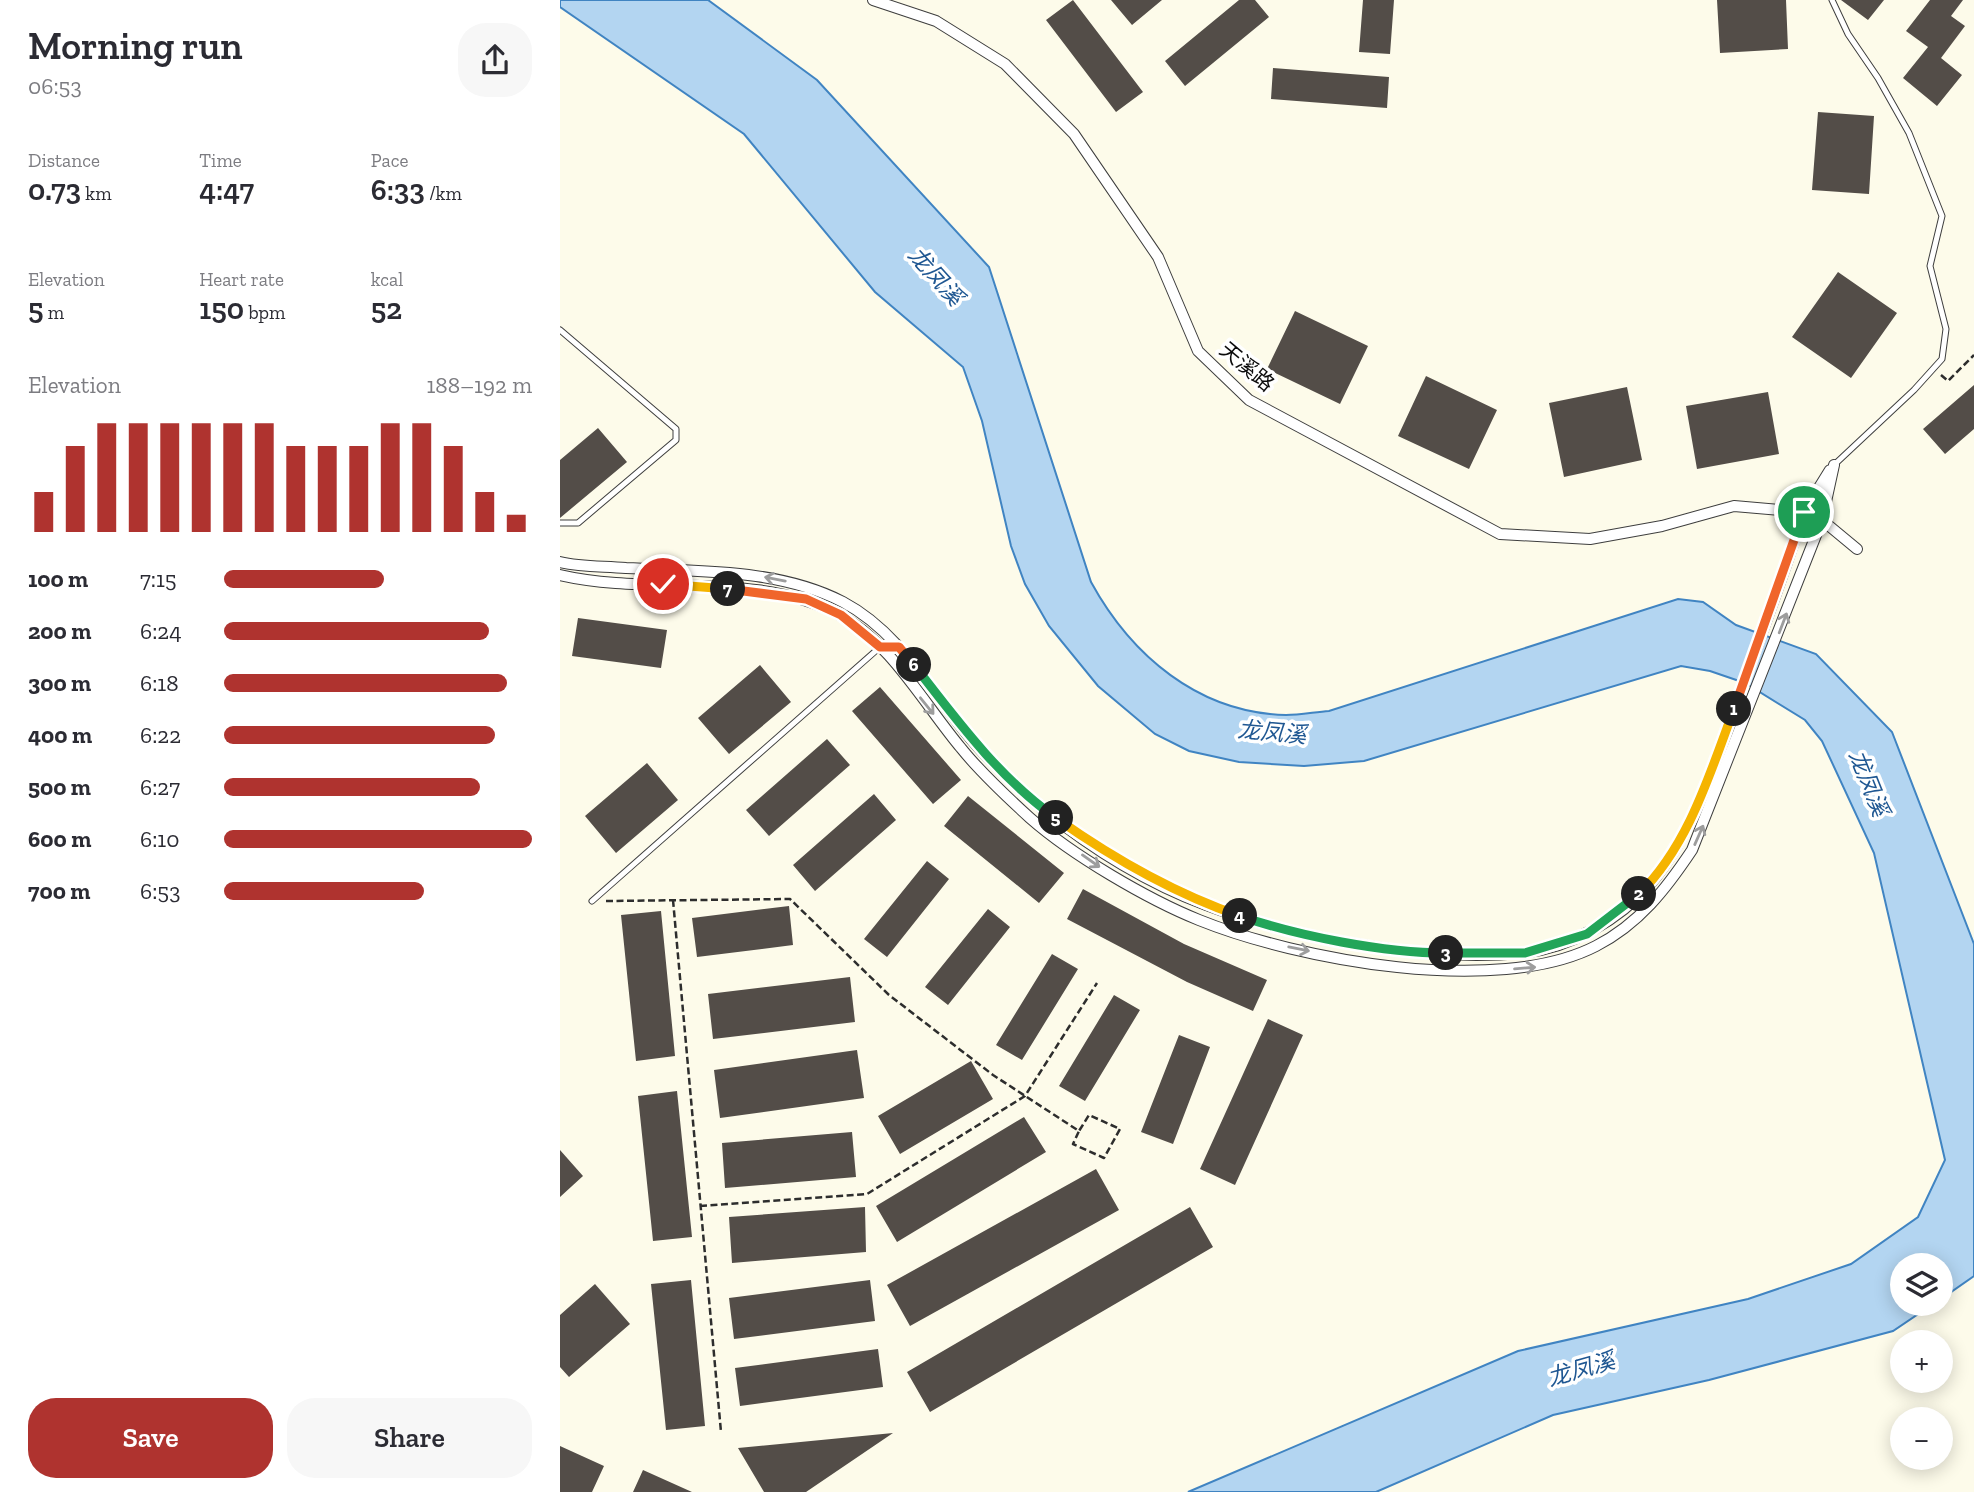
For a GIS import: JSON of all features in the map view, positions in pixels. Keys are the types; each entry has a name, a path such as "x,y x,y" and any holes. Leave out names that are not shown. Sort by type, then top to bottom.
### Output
{"street":[{"name":"天溪路","path":"873,0 936,21 1005,64 1074,134 1158,257 1198,351 1249,400 1500,534 1590,539 1661,526 1734,506 1804,512"},
{"path":"560,562 752,575 811,586 850,605 899,647 974,742 1041,808 1117,861 1203,904 1272,927 1436,953 1525,953 1587,934 1628,906 1651,883 1678,843 1701,796 1787,566 1804,512 1834,465"},
{"path":"560,575 752,591 806,599 841,615 880,647 963,751 1032,819 1112,874 1184,913 1269,944 1352,959 1435,970 1531,969 1595,947 1639,918 1663,893 1692,850 1803,572 1822,520 1834,465"},
{"path":"1804,512 1822,520 1857,549"}],"lane":[{"path":"1832,0 1848,34 1878,78 1909,133 1942,216 1930,266 1946,329 1942,359 1834,465"},
{"path":"560,330 662,415 676,429 676,440 578,523 560,523"},
{"path":"880,629 880,647"},
{"path":"592,901 880,647 899,647"}],"path":[{"path":"1934,368 1948,381 1974,355"},
{"path":"592,901 790,899 888,995 993,1076 1079,1131"},
{"path":"673,900 721,1432"},
{"path":"700,1206 867,1194 1025,1096 1097,983"},
{"path":"1089,1115 1120,1129 1104,1158 1073,1144 1079,1131 1089,1115"}],"water":[{"name":"龙凤溪","path":"560,0 708,0 817,80 989,267 1091,582 1107,609 1147,656 1196,691 1224,704 1254,712 1286,715 1329,711 1678,599 1703,602 1736,625 1816,654 1892,732 1974,944 1974,1276 1953,1291 1953,1253 1890,1253 1890,1316 1915,1316 1894,1330 1709,1380 1553,1415 1376,1492 1188,1492 1518,1351 1748,1299 1851,1264 1918,1217 1945,1160 1874,853 1822,741 1805,720 1745,683 1710,671 1681,666 1364,761 1304,766 1239,762 1189,751 1155,734 1098,686 1049,626 1025,584 1011,546 982,421 963,367 875,292 744,134 560,7"}],"building":[{"path":"1073,0 1143,92 1116,112 1046,20"},
{"path":"1111,0 1162,0 1132,25"},
{"path":"1239,0 1255,0 1269,17 1185,86 1165,61"},
{"path":"1363,0 1394,0 1390,54 1359,52"},
{"path":"1717,0 1786,0 1788,49 1720,53"},
{"path":"1841,0 1884,0 1868,20"},
{"path":"1930,0 1963,0 1951,16 1965,26 1941,58 1962,75 1937,106 1903,78 1928,47 1906,31"},
{"path":"1273,68 1389,77 1387,108 1271,99"},
{"path":"1818,112 1874,116 1869,194 1812,190"},
{"path":"1838,272 1897,313 1851,378 1792,337"},
{"path":"1295,311 1368,346 1340,404 1267,369"},
{"path":"1426,376 1497,410 1469,469 1398,436"},
{"path":"1974,385 1974,429 1945,454 1923,429"},
{"path":"1627,387 1642,460 1564,477 1549,403"},
{"path":"1768,392 1779,454 1697,469 1686,406"},
{"path":"598,428 627,462 560,518 560,460"},
{"path":"578,618 667,630 661,668 572,656"},
{"path":"760,665 791,702 729,754 698,718"},
{"path":"880,687 961,780 933,804 852,711"},
{"path":"827,739 850,765 769,836 746,810"},
{"path":"647,763 678,800 616,853 585,816"},
{"path":"874,794 896,820 815,891 793,865"},
{"path":"968,796 1064,873 1039,903 944,826"},
{"path":"927,861 949,879 887,957 864,939"},
{"path":"1083,889 1184,944 1267,980 1253,1011 1187,982 1067,919"},
{"path":"789,906 793,945 697,957 692,918"},
{"path":"988,909 1010,927 948,1005 925,987"},
{"path":"661,911 675,1056 636,1061 621,915"},
{"path":"1052,954 1078,969 1022,1060 996,1045"},
{"path":"850,977 855,1022 713,1039 708,994"},
{"path":"1114,995 1140,1010 1085,1101 1059,1086"},
{"path":"1268,1019 1303,1035 1235,1185 1200,1169"},
{"path":"1179,1035 1210,1047 1173,1144 1141,1132"},
{"path":"857,1050 864,1098 720,1118 714,1070"},
{"path":"971,1061 993,1099 900,1154 878,1116"},
{"path":"677,1091 692,1237 653,1241 638,1096"},
{"path":"1024,1117 1046,1152 897,1242 876,1206"},
{"path":"852,1132 856,1177 725,1188 722,1143"},
{"path":"560,1150 583,1176 560,1197"},
{"path":"1096,1169 1119,1210 910,1326 887,1285"},
{"path":"865,1207 866,1252 732,1263 729,1217"},
{"path":"1190,1207 1213,1247 930,1412 907,1372"},
{"path":"691,1280 705,1426 666,1430 651,1284"},
{"path":"870,1280 875,1321 734,1339 729,1298"},
{"path":"595,1284 630,1324 569,1377 560,1367 560,1315"},
{"path":"878,1349 883,1387 740,1406 735,1368"},
{"path":"893,1433 806,1492 764,1492 738,1448"},
{"path":"560,1446 604,1466 592,1492 560,1492"},
{"path":"643,1470 692,1492 633,1492"}],"route":[{"path":"663,584 752,591 806,599 841,615 880,647 899,647 974,742 1041,808 1117,861 1203,904 1272,927 1356,943 1436,953 1525,953 1587,934 1628,906 1651,883 1678,843 1701,796 1787,566 1804,512"}]}
